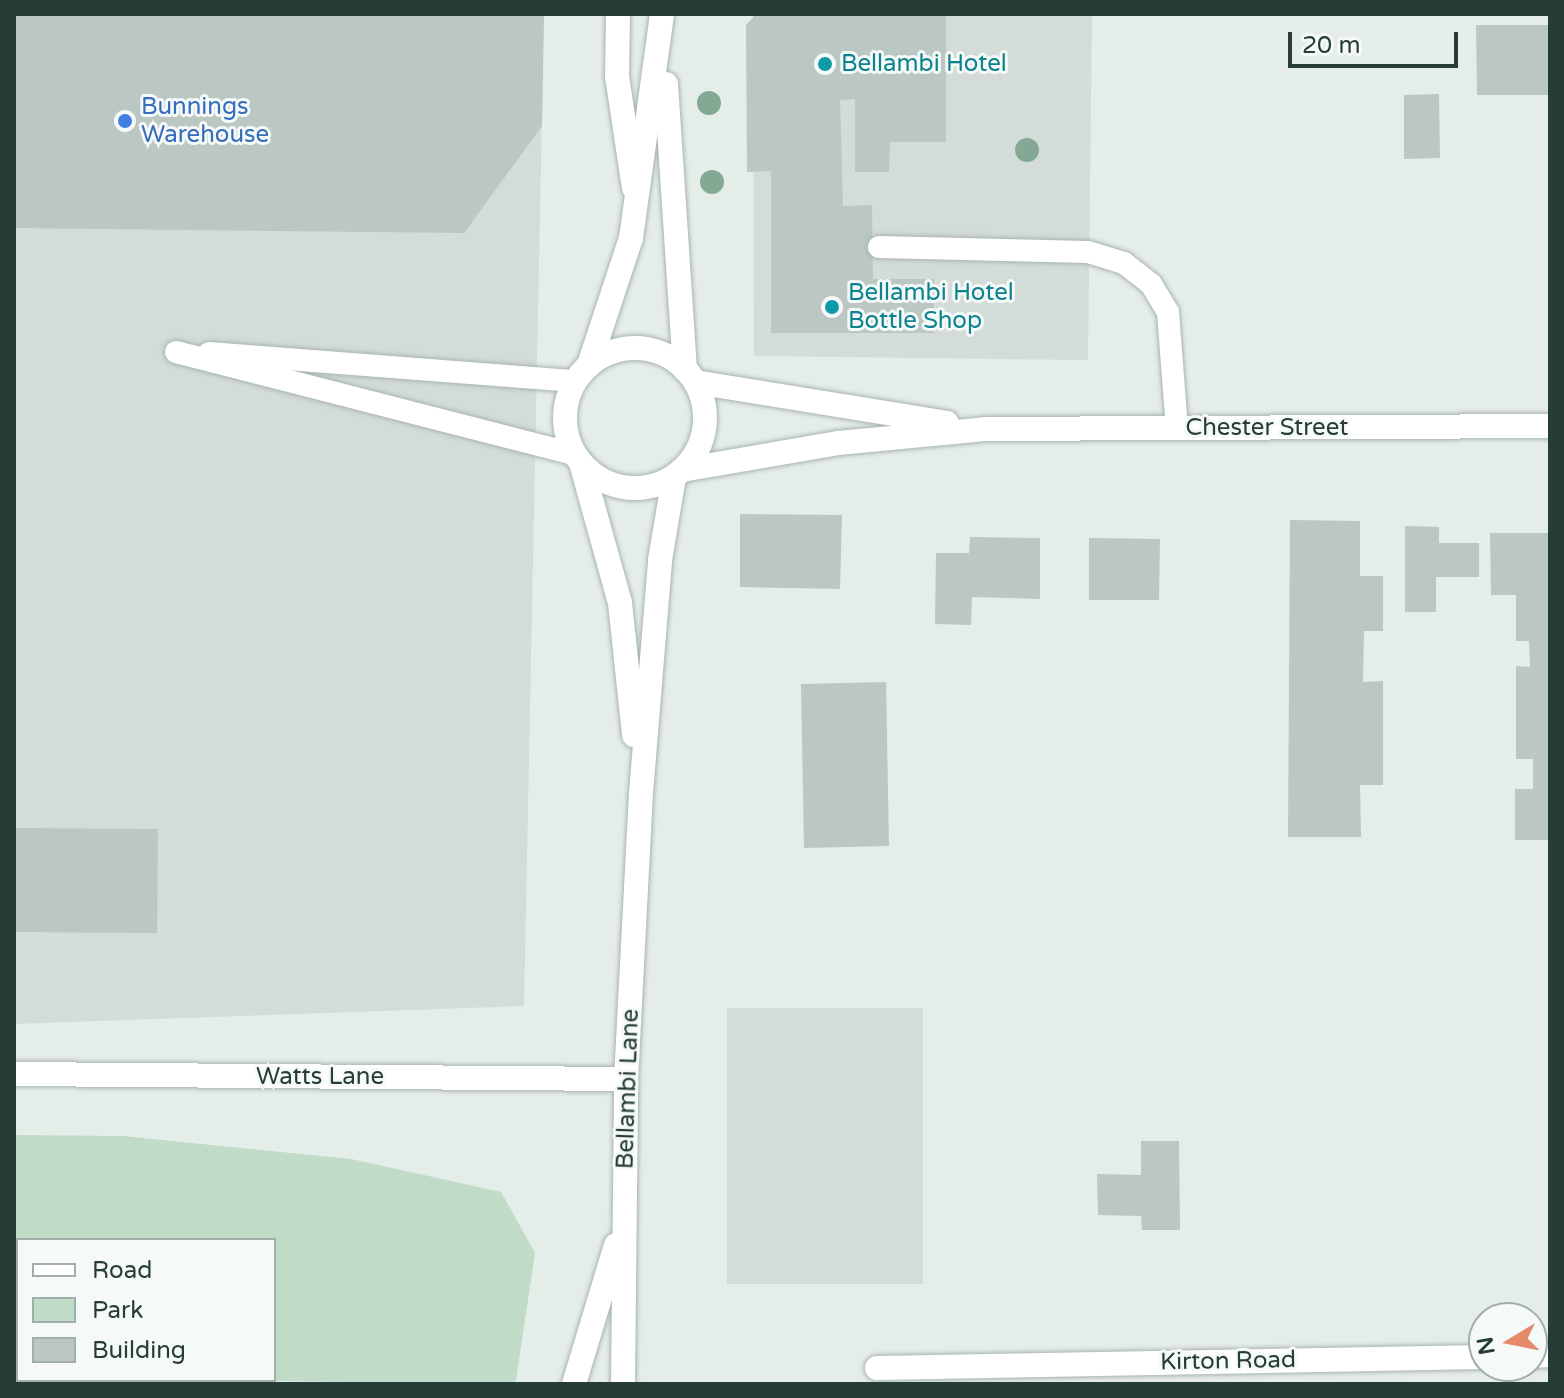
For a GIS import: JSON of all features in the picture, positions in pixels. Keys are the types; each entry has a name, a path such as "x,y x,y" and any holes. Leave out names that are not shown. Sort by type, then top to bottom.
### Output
{"street":[{"path":"618,14 617,76 637,202"},
{"path":"662,14 690,375 705,418 695,455 678,474 660,560 641,793 620,603 564,417 582,373 637,202 662,14"},
{"path":"582,373 606,353 638,348 669,356 690,375 985,429"},
{"name":"Chester Street","path":"985,429 1550,426"},
{"path":"577,458 614,486 655,486 678,474 838,443 985,429"},
{"name":"Bellambi Lane","path":"623,1384 626,1079 641,793"},
{"name":"Watts Lane","path":"14,1074 626,1079"},
{"path":"574,1384 625,1209"},
{"name":"Kirton Road","path":"877,1368 1468,1357"}],"lane":[{"path":"879,247 1088,252 1131,268 1160,296 1172,326 1177,429"},
{"path":"577,458 176,352 300,355 582,373"}],"shaded area":[{"path":"14,14 544,14 524,1006 14,1024"},
{"path":"753,14 1092,14 1088,360 754,356"},
{"path":"727,1008 923,1008 923,1284 727,1284"}],"green space":[{"path":"14,1135 123,1136 351,1159 501,1192 535,1253 516,1380 512,1384 276,1381 276,1238 16,1238 14,1327"}],"building":[{"path":"14,14 544,14 542,126 464,233 14,228"},
{"path":"756,14 946,14 946,142 890,142 889,172 855,172 855,99 840,100 843,206 872,205 873,279 934,279 934,333 771,333 771,171 747,172 746,25"},
{"path":"1476,25 1550,25 1550,95 1477,95"},
{"path":"1439,94 1440,158 1404,159 1404,95"},
{"path":"740,514 842,515 840,589 740,587"},
{"path":"1290,520 1360,521 1360,576 1383,576 1383,631 1364,631 1363,682 1383,681 1383,785 1360,785 1361,837 1288,837"},
{"path":"1405,526 1439,527 1439,543 1479,543 1479,577 1436,577 1436,612 1405,612"},
{"path":"1490,533 1550,533 1550,840 1515,840 1515,789 1533,789 1533,759 1516,759 1516,666 1530,667 1529,641 1516,641 1516,595 1491,595"},
{"path":"970,537 1040,538 1040,599 972,597 971,625 935,624 936,553 969,553"},
{"path":"1089,538 1160,539 1159,600 1089,600"},
{"path":"886,682 889,846 804,848 801,684"},
{"path":"14,828 158,829 157,933 14,932"},
{"path":"1141,1141 1179,1141 1180,1230 1142,1230 1141,1216 1098,1215 1097,1174 1141,1175"}],"place":[{"name":"Bellambi Hotel","path":"825,64"},
{"name":"Bunnings Warehouse","path":"125,121"},
{"name":"Bellambi Hotel Bottle Shop","path":"832,307"}]}
